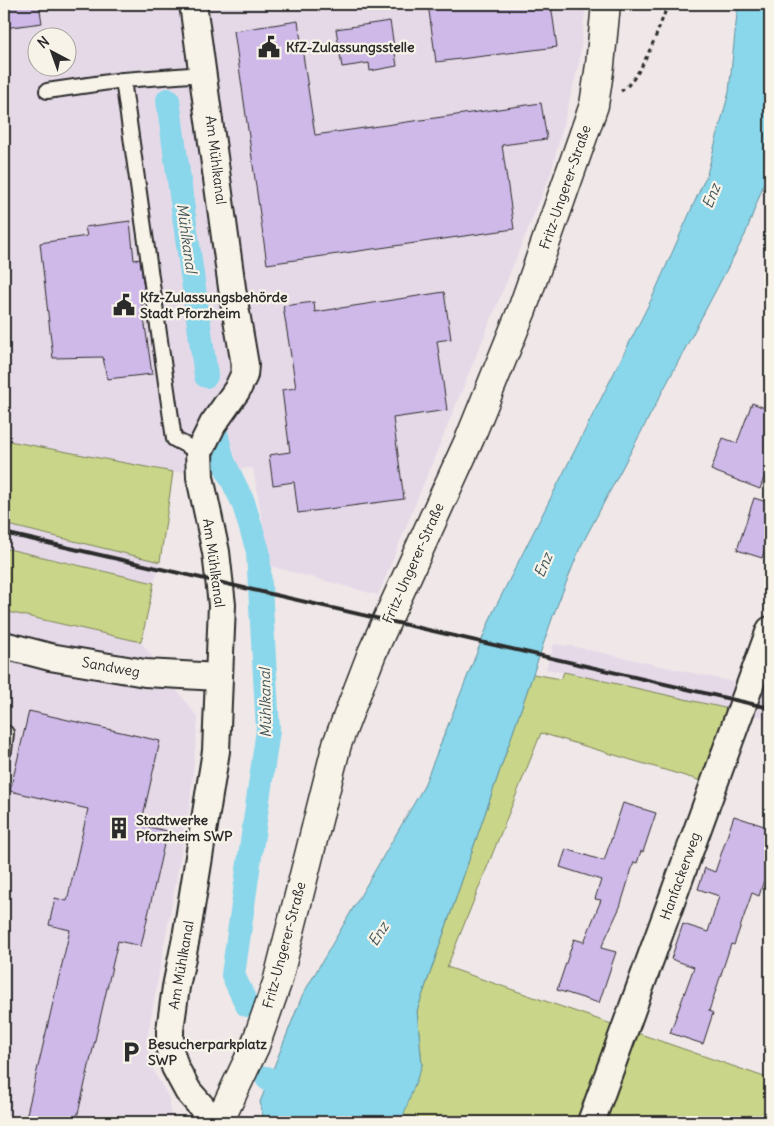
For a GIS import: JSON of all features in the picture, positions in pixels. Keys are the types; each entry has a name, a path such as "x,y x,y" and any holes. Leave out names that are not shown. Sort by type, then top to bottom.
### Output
{"street":[{"name":"Am Mühlkanal","path":"194,4 233,295 245,365 244,375 231,401 213,424 199,452 200,477 216,552 222,605 216,751 170,1030 170,1050 176,1067 188,1091 215,1122"},
{"name":"Fritz-Ungerer-Straße","path":"219,1122 255,1046 276,983 337,744 372,654 470,438 522,310 594,105 606,4"},
{"name":"Hanfackerweg","path":"591,1122 770,630"},
{"name":"Sandweg","path":"4,645 50,657 145,674 219,677"}],"lane":[{"path":"47,91 123,80 204,74"},
{"path":"123,80 174,439 199,452"},
{"path":"4,732 6,733 4,751"}],"path":[{"path":"594,105 626,88 645,61 668,4"}],"shaded area":[{"path":"4,4 586,4 579,63 551,173 378,595 270,566 253,468 173,472 4,440"},
{"path":"4,524 160,562 154,583 4,548"},
{"path":"4,611 141,642 198,718 190,804 146,1044 155,1074 169,1098 171,1122 4,1122"},
{"path":"554,644 571,646 738,683 729,709 546,669"},
{"path":"762,690 770,692 770,719 753,715"}],"green space":[{"path":"4,440 173,472 160,562 4,524"},
{"path":"4,548 154,583 141,642 4,611"},
{"path":"564,672 729,709 705,782 541,733 447,967 770,1079 770,1122 399,1122 422,1065 417,1011 533,674 561,679"}],"water":[{"name":"Enz","path":"738,4 770,4 769,170 745,235 580,548 553,616 417,1011 422,1065 401,1122 264,1122 260,1102 302,996 423,788 493,612 652,298 707,174 729,92"}],"building":[{"path":"4,4 39,4 42,23 4,28"},
{"path":"428,4 551,4 557,47 436,62"},
{"path":"298,21 315,135 541,103 547,139 502,145 514,229 267,264 234,31"},
{"path":"390,21 397,66 370,71 369,63 342,67 336,29"},
{"path":"130,221 134,260 140,259 146,303 142,304 152,374 107,379 103,357 53,358 40,243 87,236 85,227"},
{"path":"444,292 451,339 437,341 447,410 393,418 404,499 298,513 294,482 273,485 269,455 290,452 282,390 296,388 283,306 314,302 315,312"},
{"path":"752,403 770,410 770,461 760,489 711,470 723,438 737,443"},
{"path":"754,498 770,503 770,533 762,558 737,550"},
{"name":"Stadtwerke Pforzheim SWP","path":"29,711 160,741 141,825 167,831 141,946 118,941 76,1122 25,1122 70,930 49,925 55,898 67,901 88,809 10,791"},
{"path":"623,803 656,813 643,852 641,851 637,863 634,862 620,907 601,948 616,952 599,1003 557,990 574,939 584,942 601,900 595,899 601,880 560,867 566,849 604,861"},
{"path":"734,816 770,828 770,861 759,896 752,893 734,945 731,944 709,1011 713,1013 703,1044 670,1033 694,967 671,959 683,924 708,932 719,896 698,889 705,868 715,872"}],"waterway":[{"name":"Mühlkanal","path":"168,100 206,376"},
{"name":"Mühlkanal","path":"216,433 223,461 243,502 258,551 268,730 233,975 247,1005"},
{"name":"Mühlkanal","path":"267,1078 324,1122"}],"railway":[{"path":"4,533 770,708"}],"place":[{"name":"KfZ-Zulassungsstelle","path":"269,47"},
{"name":"Kfz-Zulassungsbehörde Stadt Pforzheim","path":"124,305"},
{"name":"Stadtwerke Pforzheim SWP","path":"119,828"},
{"name":"Besucherparkplatz SWP","path":"131,1052"}]}
